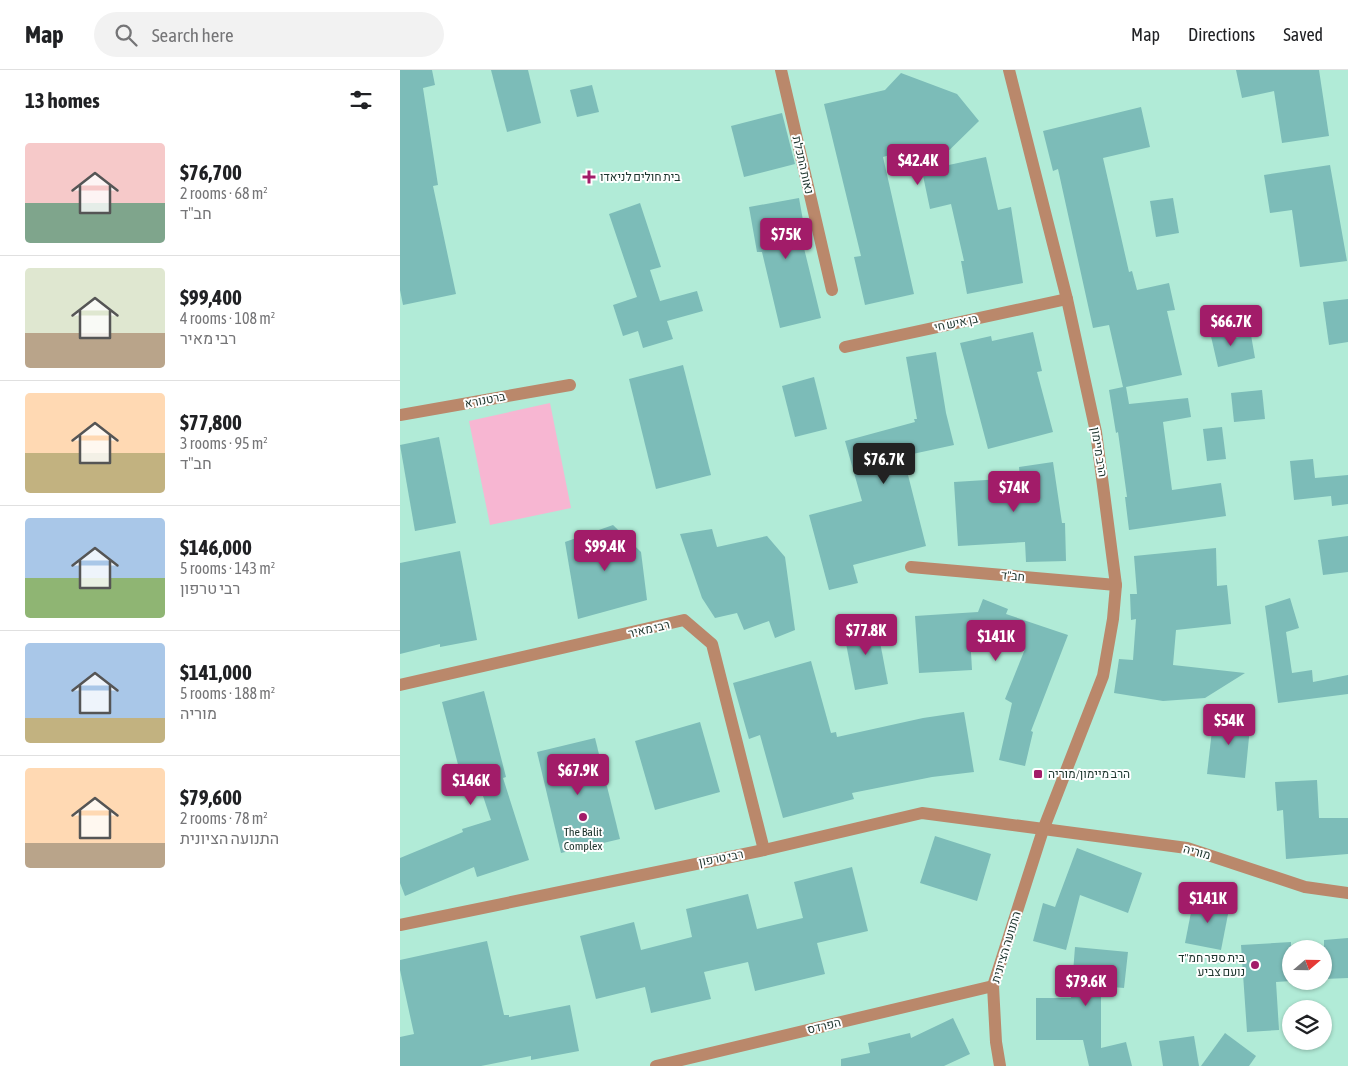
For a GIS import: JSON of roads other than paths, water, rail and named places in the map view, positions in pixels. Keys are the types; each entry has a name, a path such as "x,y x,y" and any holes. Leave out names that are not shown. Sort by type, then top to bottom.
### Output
{"street":[{"name":"נאות התכלת","path":"781,70 832,290"},
{"name":"הרב מיימון","path":"1009,70 1068,299 1096,432 1116,585 1113,619 1103,676 1043,830"},
{"name":"בן איש חי","path":"845,347 1068,299"},
{"name":"ברטנורא","path":"400,415 570,385"},
{"name":"חב\"ד","path":"911,567 1116,585"},
{"name":"רבי מאיר","path":"400,685 684,620 712,644 764,850"},
{"name":"רבי טרפון","path":"400,925 764,850 922,814 1043,830"},
{"name":"מוריה","path":"1043,830 1187,848 1304,887 1348,892"},
{"name":"התנועה הציונית","path":"1000,1066 996,1042 993,986 1043,830"},
{"name":"הפרדס","path":"656,1066 993,986"}],"place":[{"name":"בית חולים לניאדו","path":"589,177"},
{"name":"הרב מיימון/מוריה","path":"1038,774"},
{"name":"The Balit Complex","path":"583,817"},
{"name":"בית ספר חמ\"ד נועם צביע","path":"1255,965"}]}
